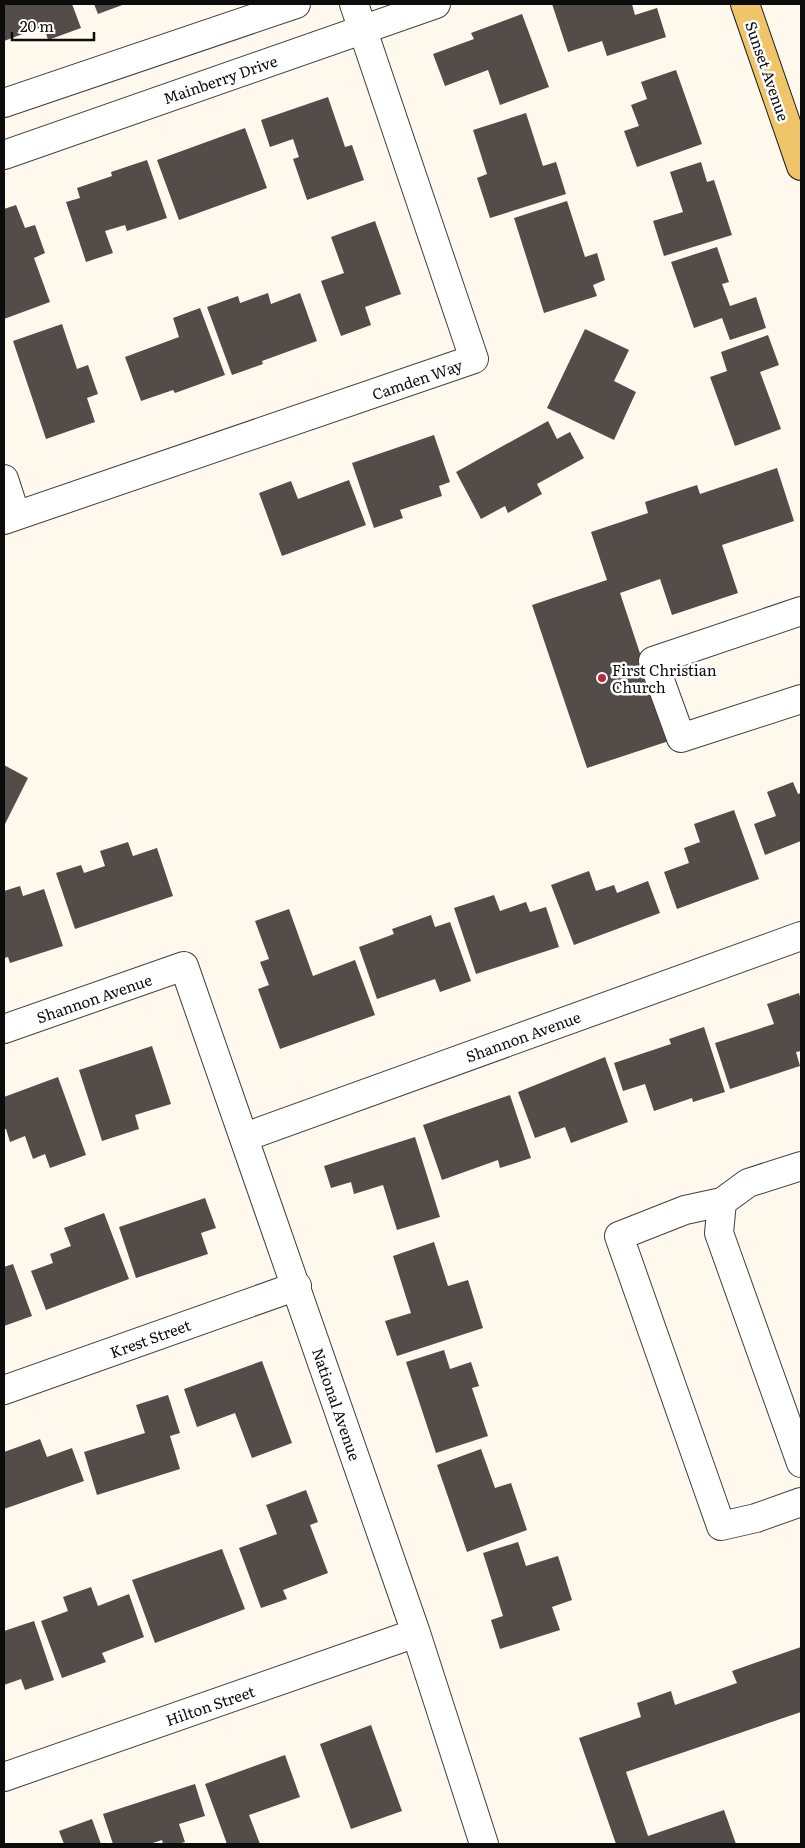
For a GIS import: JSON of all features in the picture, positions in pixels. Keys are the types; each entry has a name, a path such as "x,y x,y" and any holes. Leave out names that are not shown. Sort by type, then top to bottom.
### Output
{"main road":[{"name":"Sunset Avenue","path":"745,4 801,166"}],"street":[{"path":"4,103 296,4"},
{"name":"Mainberry Drive","path":"4,155 358,16 436,4"},
{"name":"Camden Way","path":"10,518 474,360 358,16"},
{"path":"4,480 10,518"},
{"path":"801,611 653,661 681,738 801,699"},
{"name":"Shannon Avenue","path":"245,1137 801,936"},
{"name":"Shannon Avenue","path":"4,1029 184,966"},
{"name":"National Avenue","path":"184,966 416,1633 484,1844"},
{"path":"801,1166 748,1183 722,1202 685,1210 619,1236 720,1526 756,1518 801,1502"},
{"path":"722,1202 719,1233 801,1463"},
{"name":"Krest Street","path":"4,1390 296,1286"},
{"name":"Hilton Street","path":"4,1777 416,1633"}],"building":[{"path":"4,4 72,4 81,28 48,40 44,26 4,41"},
{"path":"94,4 125,4 98,14"},
{"path":"552,4 632,4 635,15 657,8 666,37 607,56 602,41 568,52"},
{"path":"522,14 549,87 500,105 488,70 445,86 433,54 474,39 471,33"},
{"path":"676,70 702,144 637,167 624,131 639,126 631,105 647,99 641,82"},
{"path":"328,97 345,147 352,145 364,180 307,200 293,159 299,157 293,139 270,147 261,120"},
{"path":"526,113 543,166 556,162 566,194 490,218 477,178 487,174 473,130"},
{"path":"245,128 267,188 179,220 157,160"},
{"path":"147,160 167,218 127,231 125,225 105,231 113,253 86,262 66,202 80,198 77,188 112,176 111,172"},
{"path":"701,162 707,182 714,180 732,235 664,256 653,221 683,212 670,172"},
{"path":"567,201 585,257 597,253 605,280 593,285 597,296 544,313 514,218"},
{"path":"16,205 25,228 35,225 45,253 34,258 50,302 4,319 4,209"},
{"path":"375,221 401,294 365,307 371,325 341,336 321,281 344,273 331,237"},
{"path":"717,247 729,282 722,284 730,306 756,297 766,328 730,340 722,318 694,328 671,262"},
{"path":"268,293 271,304 300,293 317,341 262,361 263,364 232,375 207,307 238,296 240,303"},
{"path":"200,308 225,375 175,393 173,390 141,401 125,357 179,337 173,318"},
{"path":"62,324 77,369 88,365 98,394 87,398 95,422 46,439 13,341"},
{"path":"585,329 629,350 614,381 636,392 614,440 547,408"},
{"path":"768,335 779,365 760,372 781,429 735,446 710,377 727,371 721,352"},
{"path":"548,421 557,439 570,432 584,458 537,484 542,494 508,513 505,506 481,519 456,472"},
{"path":"434,435 450,482 439,486 442,496 400,510 403,518 374,528 352,463"},
{"name":"First Christian Church","path":"777,468 794,521 722,545 738,593 672,615 660,579 620,593 669,741 587,768 532,605 607,580 591,532 648,513 645,502 697,485 700,494"},
{"path":"349,480 366,525 282,556 259,493 291,481 298,499"},
{"path":"4,765 28,778 4,826"},
{"path":"793,782 798,794 801,793 801,841 765,855 754,824 776,816 767,792"},
{"path":"734,810 759,879 677,909 664,872 689,863 684,848 700,842 694,824"},
{"path":"128,842 133,856 157,848 173,896 75,929 56,873 81,865 84,873 105,866 100,851"},
{"path":"589,871 596,891 614,885 617,893 648,881 660,913 574,945 551,885"},
{"path":"20,886 23,896 44,889 63,946 10,963 8,957 4,958 4,891"},
{"path":"494,895 500,911 526,902 530,912 546,907 559,947 476,974 454,908"},
{"path":"289,909 313,976 355,960 375,1015 280,1049 258,989 269,985 260,962 269,959 255,921"},
{"path":"431,915 435,927 450,922 471,981 440,992 435,979 377,999 359,947 394,934 392,929"},
{"path":"799,993 801,1001 801,1051 796,1052 800,1066 730,1089 715,1043 774,1024 767,1004"},
{"path":"704,1027 725,1092 693,1102 692,1098 654,1111 645,1084 623,1091 614,1063 671,1044 669,1039"},
{"path":"152,1046 171,1104 135,1115 139,1129 102,1141 79,1070"},
{"path":"605,1057 628,1122 571,1143 565,1127 535,1138 518,1092"},
{"path":"58,1077 86,1155 50,1168 45,1154 33,1159 25,1136 10,1142 6,1129 4,1129 4,1097"},
{"path":"510,1095 531,1158 500,1168 498,1160 442,1180 423,1125"},
{"path":"415,1137 440,1217 397,1230 383,1185 354,1194 351,1182 331,1188 324,1166"},
{"path":"205,1198 216,1228 201,1233 208,1254 136,1278 119,1227"},
{"path":"104,1213 129,1279 46,1310 31,1271 53,1263 50,1254 71,1246 64,1228"},
{"path":"434,1242 448,1286 468,1280 483,1328 397,1356 385,1321 411,1313 393,1256"},
{"path":"13,1264 32,1316 4,1326 4,1267"},
{"path":"444,1350 450,1369 471,1362 479,1386 472,1388 488,1436 436,1453 406,1362"},
{"path":"262,1361 292,1443 252,1458 235,1413 197,1427 184,1389"},
{"path":"168,1395 180,1433 170,1436 180,1469 97,1495 84,1452 145,1433 136,1405"},
{"path":"40,1439 47,1457 72,1448 84,1481 4,1509 4,1452"},
{"path":"481,1449 495,1488 511,1483 527,1530 467,1552 437,1465"},
{"path":"306,1490 318,1522 310,1525 328,1573 283,1590 287,1599 261,1608 239,1548 277,1534 266,1505"},
{"path":"518,1542 526,1566 558,1556 572,1600 552,1607 560,1630 500,1649 491,1620 503,1616 483,1553"},
{"path":"222,1549 245,1609 155,1643 132,1580"},
{"path":"91,1587 98,1606 129,1594 144,1637 102,1653 106,1662 62,1678 41,1621 68,1611 63,1597"},
{"path":"34,1621 54,1680 25,1690 21,1679 4,1685 4,1631"},
{"path":"801,1647 801,1712 626,1772 648,1836 724,1810 736,1844 616,1844 579,1738 641,1717 637,1703 671,1691 675,1705 737,1683 732,1671"},
{"path":"371,1725 402,1811 351,1829 320,1744"},
{"path":"285,1755 300,1797 249,1815 260,1844 227,1844 205,1784"},
{"path":"195,1784 205,1816 179,1824 185,1842 163,1844 162,1840 150,1844 113,1844 103,1814"},
{"path":"92,1819 101,1844 64,1844 59,1831"}],"place":[{"name":"First Christian Church","path":"602,678"}]}
